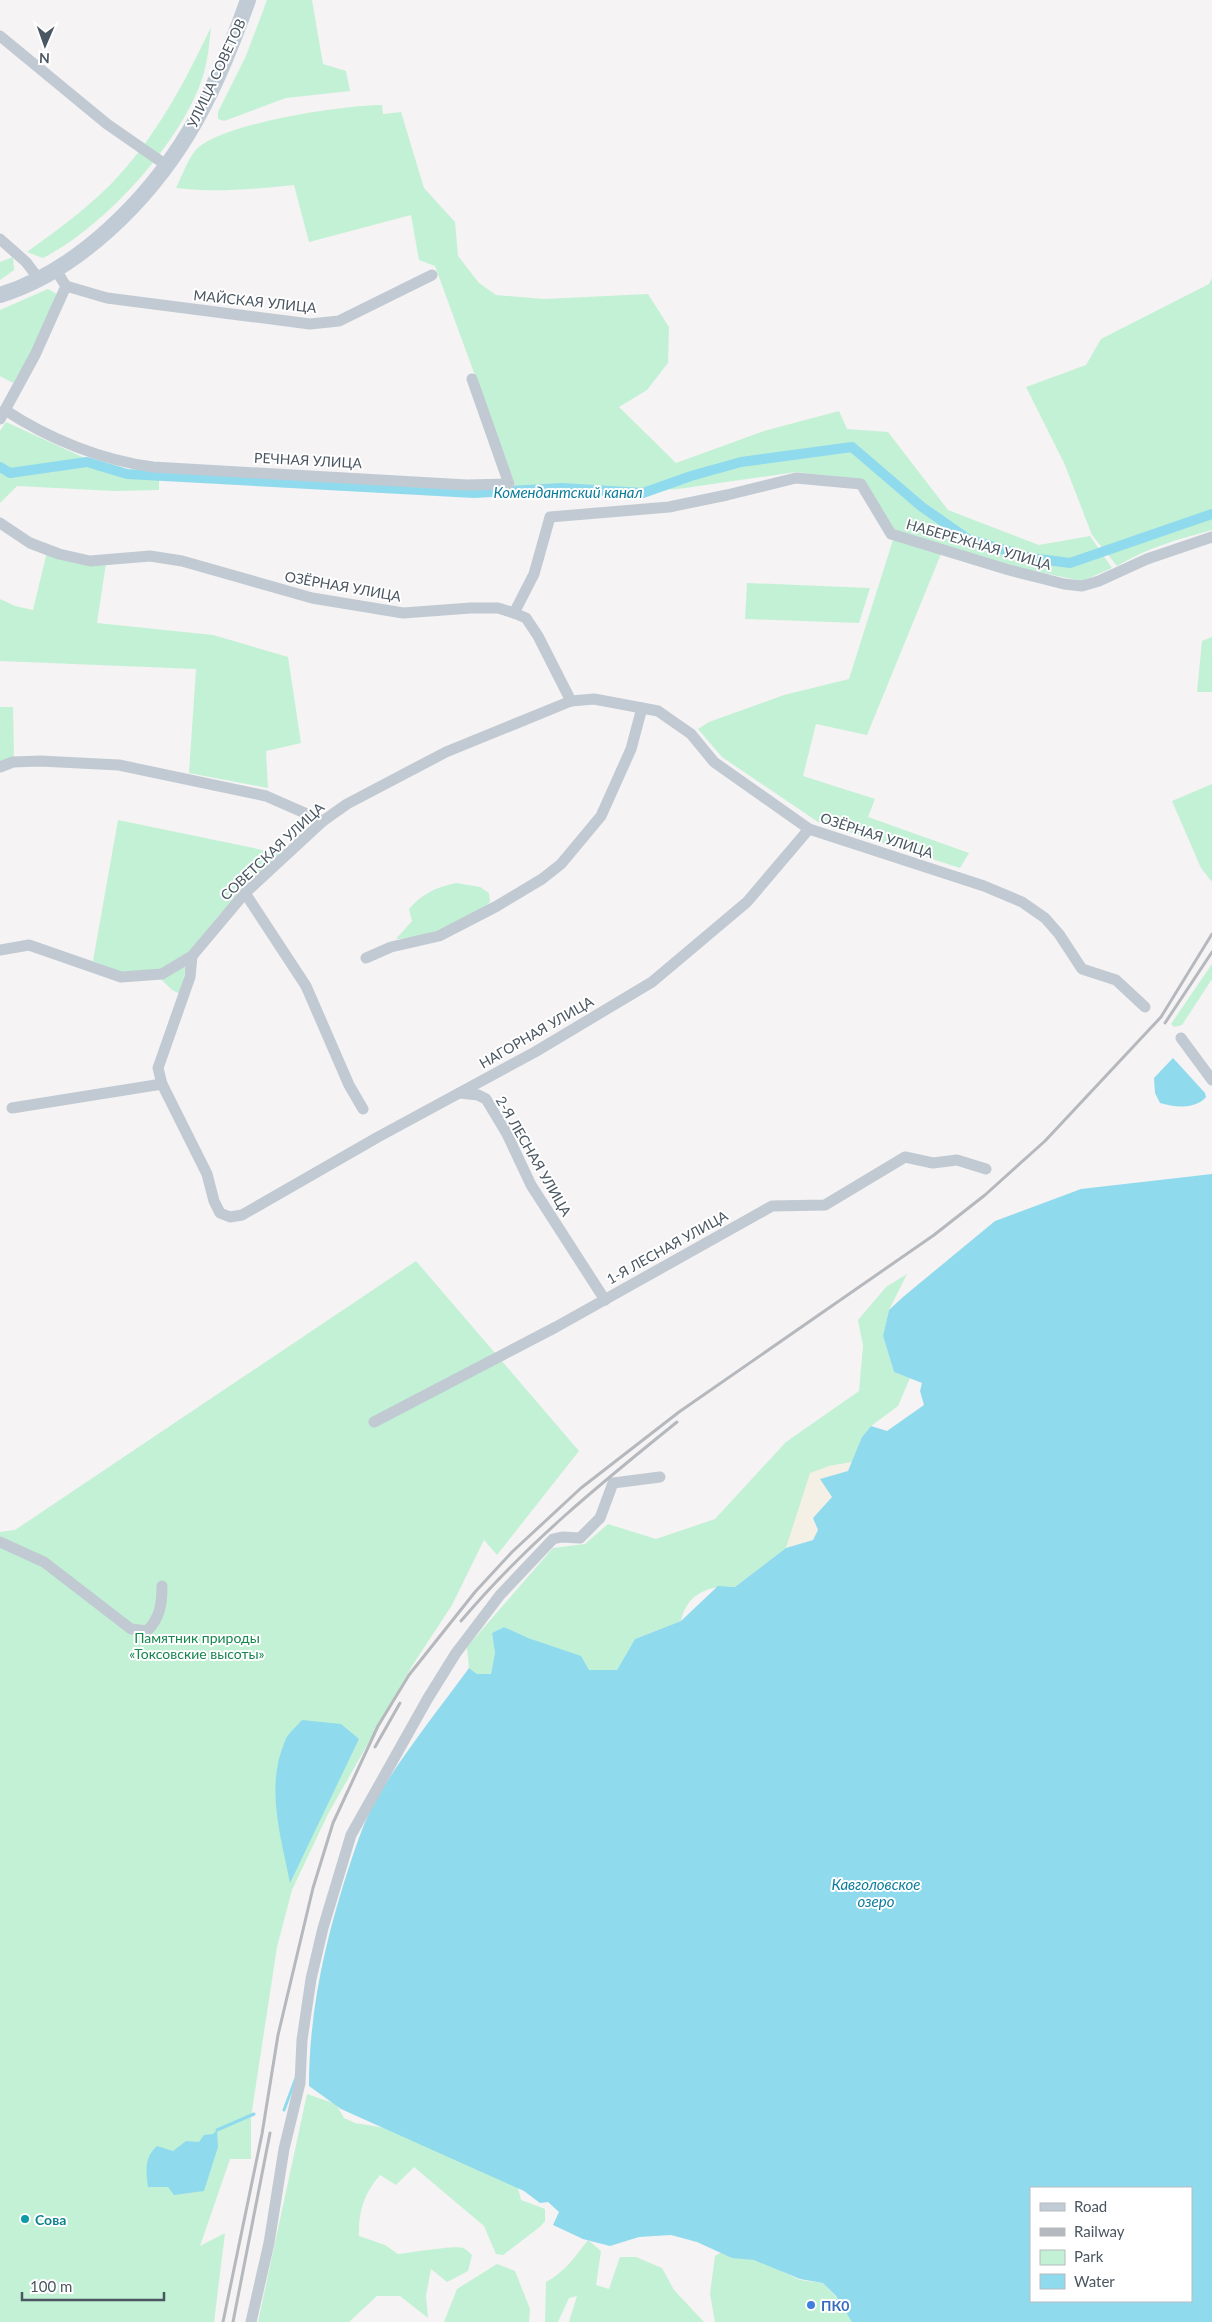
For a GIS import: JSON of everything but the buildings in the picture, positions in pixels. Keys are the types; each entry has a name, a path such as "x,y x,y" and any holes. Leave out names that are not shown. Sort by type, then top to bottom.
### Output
{"main road":[{"name":"УЛИЦА СОВЕТОВ","path":"0,295 39,279 54,269 101,235 147,189 166,166 189,132 210,92 248,0"}],"street":[{"path":"0,36 114,129 166,166"},
{"path":"0,240 26,262 39,279"},
{"path":"2,415 35,355 66,286 54,269"},
{"name":"МАЙСКАЯ УЛИЦА","path":"66,286 107,298 310,324 339,321 432,275"},
{"name":"РЕЧНАЯ УЛИЦА","path":"2,415 23,422 70,444 121,462 154,466 467,485 509,484 472,379"},
{"name":"НАБЕРЕЖНАЯ УЛИЦА","path":"514,613 534,574 550,517 669,507 727,496 796,478 862,484 891,534 1009,570 1064,584 1082,586 1099,581 1147,559 1212,537"},
{"name":"ОЗЁРНАЯ УЛИЦА","path":"0,523 30,543 59,554 90,561 150,556 182,560 312,598 403,612 498,608 526,618 538,636 571,701 594,699 658,711 691,734 714,762 809,829 984,886 1022,902 1050,923 1082,969 1116,980 1145,1007"},
{"name":"СОВЕТСКАЯ УЛИЦА","path":"0,950 28,945 122,977 162,974 192,956 245,893 324,821 379,786 446,752 571,701"},
{"path":"366,958 390,947 439,936 542,879 561,864 601,816 631,749 642,708"},
{"path":"0,768 13,762 31,761 119,765 266,796 324,821"},
{"name":"НАГОРНАЯ УЛИЦА","path":"162,1084 207,1174 214,1201 220,1213 230,1217 242,1216 378,1137 535,1052 652,982 747,902 809,829"},
{"path":"245,893 306,986 349,1085 363,1108"},
{"path":"12,1108 162,1084 158,1068 190,977 192,956"},
{"path":"1181,1038 1212,1080"},
{"name":"2-Я ЛЕСНАЯ УЛИЦА","path":"460,1093 470,1093 486,1099 507,1134 530,1185 605,1300"},
{"name":"1-Я ЛЕСНАЯ УЛИЦА","path":"374,1422 605,1300 772,1206 825,1205 905,1157 933,1163 957,1160 986,1169"},
{"path":"251,2322 269,2243 284,2149 300,2083 302,2040 311,1979 352,1835 428,1698 456,1653 500,1595 553,1539 562,1537 580,1538 600,1518 613,1483 660,1477"},
{"path":"0,1542 44,1562 131,1629 148,1631 155,1623 162,1606 162,1586"}],"green space":[{"path":"267,0 312,0 323,64 346,71 350,91 286,98 224,121 218,119 218,112 246,56"},
{"path":"211,27 207,60 202,79 191,104 158,156 114,205 66,244 43,258 27,252 91,203 110,185 141,149 179,90"},
{"path":"382,105 383,114 401,112 424,188 455,222 458,256 479,283 496,295 544,299 648,294 669,327 668,363 647,390 619,407 676,463 764,431 839,411 847,429 888,432 948,510 1039,545 1090,536 1112,568 1082,581 1010,566 895,531 863,480 796,472 678,489 519,496 435,266 419,260 411,215 309,242 294,185 220,190 176,188 195,151 208,141 229,132 255,124 313,112"},
{"path":"13,257 14,270 0,280 0,262"},
{"path":"1212,278 1212,530 1163,545 1117,566 1092,535 1065,465 1026,387 1086,365 1101,339 1209,284"},
{"path":"48,289 57,294 31,353 13,383 0,376 0,310"},
{"path":"6,422 126,477 159,477 159,490 115,491 17,486 0,503 0,431"},
{"path":"893,540 941,554 867,735 816,724 803,776 875,799 868,817 969,853 960,868 818,822 722,757 698,729 709,722 784,695 849,679"},
{"path":"47,552 106,563 97,623 213,635 288,657 301,743 266,751 268,788 189,773 196,669 0,661 0,599 15,606 33,610"},
{"path":"747,583 870,588 859,623 745,619"},
{"path":"1212,637 1212,692 1197,692 1202,641"},
{"path":"0,707 13,707 14,757 0,763"},
{"path":"1212,784 1212,882 1201,868 1172,801"},
{"path":"118,820 282,854 219,915 189,953 180,994 172,990 159,977 122,973 93,961"},
{"path":"456,883 480,887 489,893 490,902 470,917 446,929 421,936 396,939 412,921 409,909 419,899 430,892"},
{"path":"1212,964 1212,979 1182,1025 1174,1027 1171,1024"},
{"name":"Памятник природы «Токсовские высоты»","path":"416,1261 579,1451 497,1555 484,1540 452,1605 412,1666 328,1814 292,1890 277,1947 251,2117 251,2159 230,2159 200,2246 225,2233 214,2322 0,2322 0,1532 15,1530"},
{"path":"907,1274 889,1310 883,1336 894,1372 910,1378 898,1406 871,1426 862,1437 853,1462 829,1466 796,1521 786,1548 735,1587 708,1589 694,1597 684,1611 681,1621 635,1639 617,1670 589,1670 504,1627 492,1633 495,1653 491,1674 477,1674 469,1668 467,1647 553,1548 585,1544 608,1524 656,1539 715,1519 786,1442 859,1391 863,1346 858,1320 886,1287"},
{"path":"307,2094 336,2104 344,2118 355,2123 385,2128 514,2171 521,2200 545,2209 545,2221 503,2255 496,2254 484,2226 414,2167 396,2185 380,2175 374,2182 363,2204 359,2236 385,2245 398,2254 442,2248 463,2248 472,2255 468,2271 447,2282 431,2269 426,2296 428,2318 400,2296 377,2296 349,2322 258,2322"},
{"path":"588,2240 601,2251 596,2285 609,2289 620,2257 636,2257 662,2268 674,2290 704,2322 569,2322 577,2296 569,2298 558,2322 545,2322 546,2282 564,2269"},
{"path":"725,2250 755,2259 800,2280 823,2283 836,2297 853,2322 715,2322 710,2294 715,2256"},
{"path":"497,2264 515,2271 530,2309 529,2322 444,2322 457,2289"}],"sand":[{"path":"853,1462 832,1497 813,1518 818,1530 813,1540 786,1548 810,1473 829,1466"}],"water":[{"path":"1173,1058 1205,1093 1206,1097 1196,1104 1172,1106 1160,1103 1155,1093 1154,1078"},
{"name":"Кавголовское озеро","path":"1212,1174 1212,2322 852,2322 836,2296 823,2283 800,2279 754,2260 732,2258 697,2242 671,2235 639,2237 610,2246 583,2239 553,2225 559,2212 548,2202 540,2203 524,2191 341,2109 309,2086 312,2029 320,1974 341,1891 363,1827 371,1808 391,1775 469,1668 477,1674 491,1674 495,1653 492,1633 504,1627 528,1638 581,1656 589,1670 617,1670 635,1639 681,1621 718,1586 735,1587 786,1548 813,1540 818,1530 813,1518 832,1497 820,1479 848,1471 862,1437 871,1426 887,1431 924,1405 920,1391 922,1383 894,1372 883,1336 889,1310 995,1221 1081,1189"},
{"path":"302,1720 341,1724 359,1739 290,1883 279,1830 275,1794 276,1776 279,1758 286,1738"},
{"path":"217,2130 218,2147 204,2191 174,2195 168,2187 148,2187 148,2160 157,2146 173,2151 186,2141 199,2142 204,2135 213,2134"}],"waterway":[{"name":"Комендантский канал","path":"0,467 10,473 87,462 127,474 474,493 562,488 643,493 691,476 741,462 852,447 922,507 968,539 1031,558 1070,563 1212,514"},
{"path":"284,2110 296,2078"},
{"path":"217,2130 254,2114"}],"railway":[{"path":"223,2322 262,2134 278,2035 313,1888 333,1823 378,1726 409,1675 475,1592 512,1552 581,1488 679,1412 934,1235 985,1195 1045,1141 1161,1017 1212,934"},
{"path":"1165,1023 1212,952"},
{"path":"461,1621 485,1593 564,1516 677,1422"},
{"path":"375,1747 400,1703"},
{"path":"233,2322 270,2133"}],"place":[{"name":"Сова","path":"25,2219"},
{"name":"ПК0","path":"811,2305"}]}
